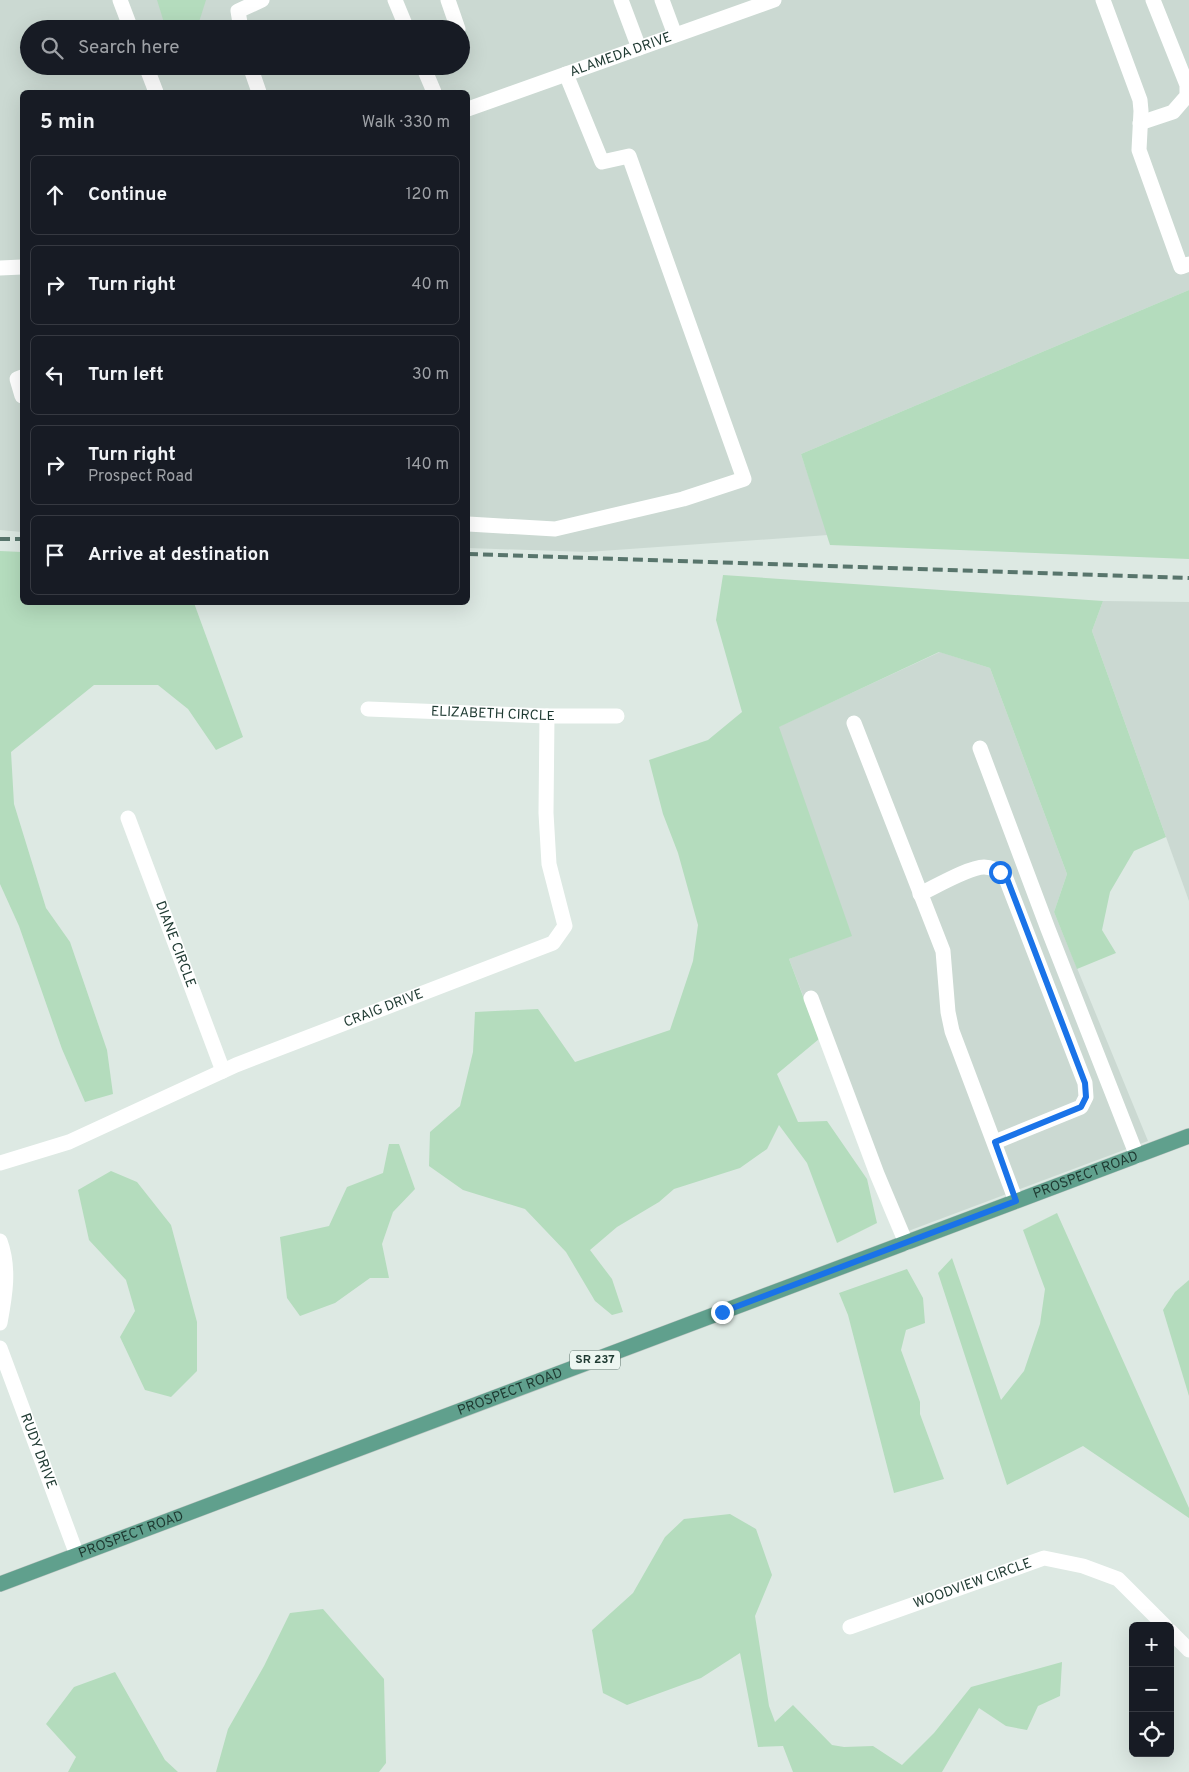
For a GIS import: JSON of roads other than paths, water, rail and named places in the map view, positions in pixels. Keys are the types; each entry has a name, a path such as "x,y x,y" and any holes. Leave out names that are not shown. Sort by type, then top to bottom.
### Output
{"main road":[{"name":"PROSPECT ROAD","path":"0,1584 1189,1136"}],"street":[{"path":"120,0 128,20"},
{"path":"240,20 238,11 262,0"},
{"path":"395,0 403,20"},
{"path":"448,0 455,20"},
{"path":"621,0 639,48"},
{"path":"662,0 675,35"},
{"name":"ALAMEDA DRIVE","path":"470,108 774,0"},
{"path":"1103,0 1140,100 1139,150 1181,266 1189,264"},
{"path":"1140,123 1173,112 1187,96 1187,85 1153,0"},
{"path":"470,524 555,529 683,499 744,479 629,156 602,162 566,74"},
{"path":"149,75 155,90"},
{"path":"253,75 258,90"},
{"path":"427,75 433,90"},
{"path":"0,268 20,267"},
{"path":"20,377 17,379 20,389"},
{"name":"ELIZABETH CIRCLE","path":"368,709 547,716 617,716"},
{"name":"CRAIG DRIVE","path":"0,1164 69,1142 223,1071 553,943 565,926 549,864 546,814 547,716"},
{"path":"854,723 943,951 948,1012 952,1031 1016,1201"},
{"path":"980,748 1138,1156"},
{"name":"DIANE CIRCLE","path":"128,818 223,1071"},
{"path":"920,894 983,867 993,868 1006,876 1085,1083 1086,1097 1081,1107 995,1142"},
{"path":"811,998 877,1174 906,1243"},
{"path":"0,1241 4,1252 6,1292 0,1323"},
{"name":"RUDY DRIVE","path":"0,1348 77,1555"},
{"name":"WOODVIEW CIRCLE","path":"850,1627 1044,1558 1083,1566 1118,1580 1161,1622"},
{"path":"1174,1635 1189,1650"}],"railway":[{"path":"0,539 20,539"},
{"path":"470,554 1189,578"}]}
